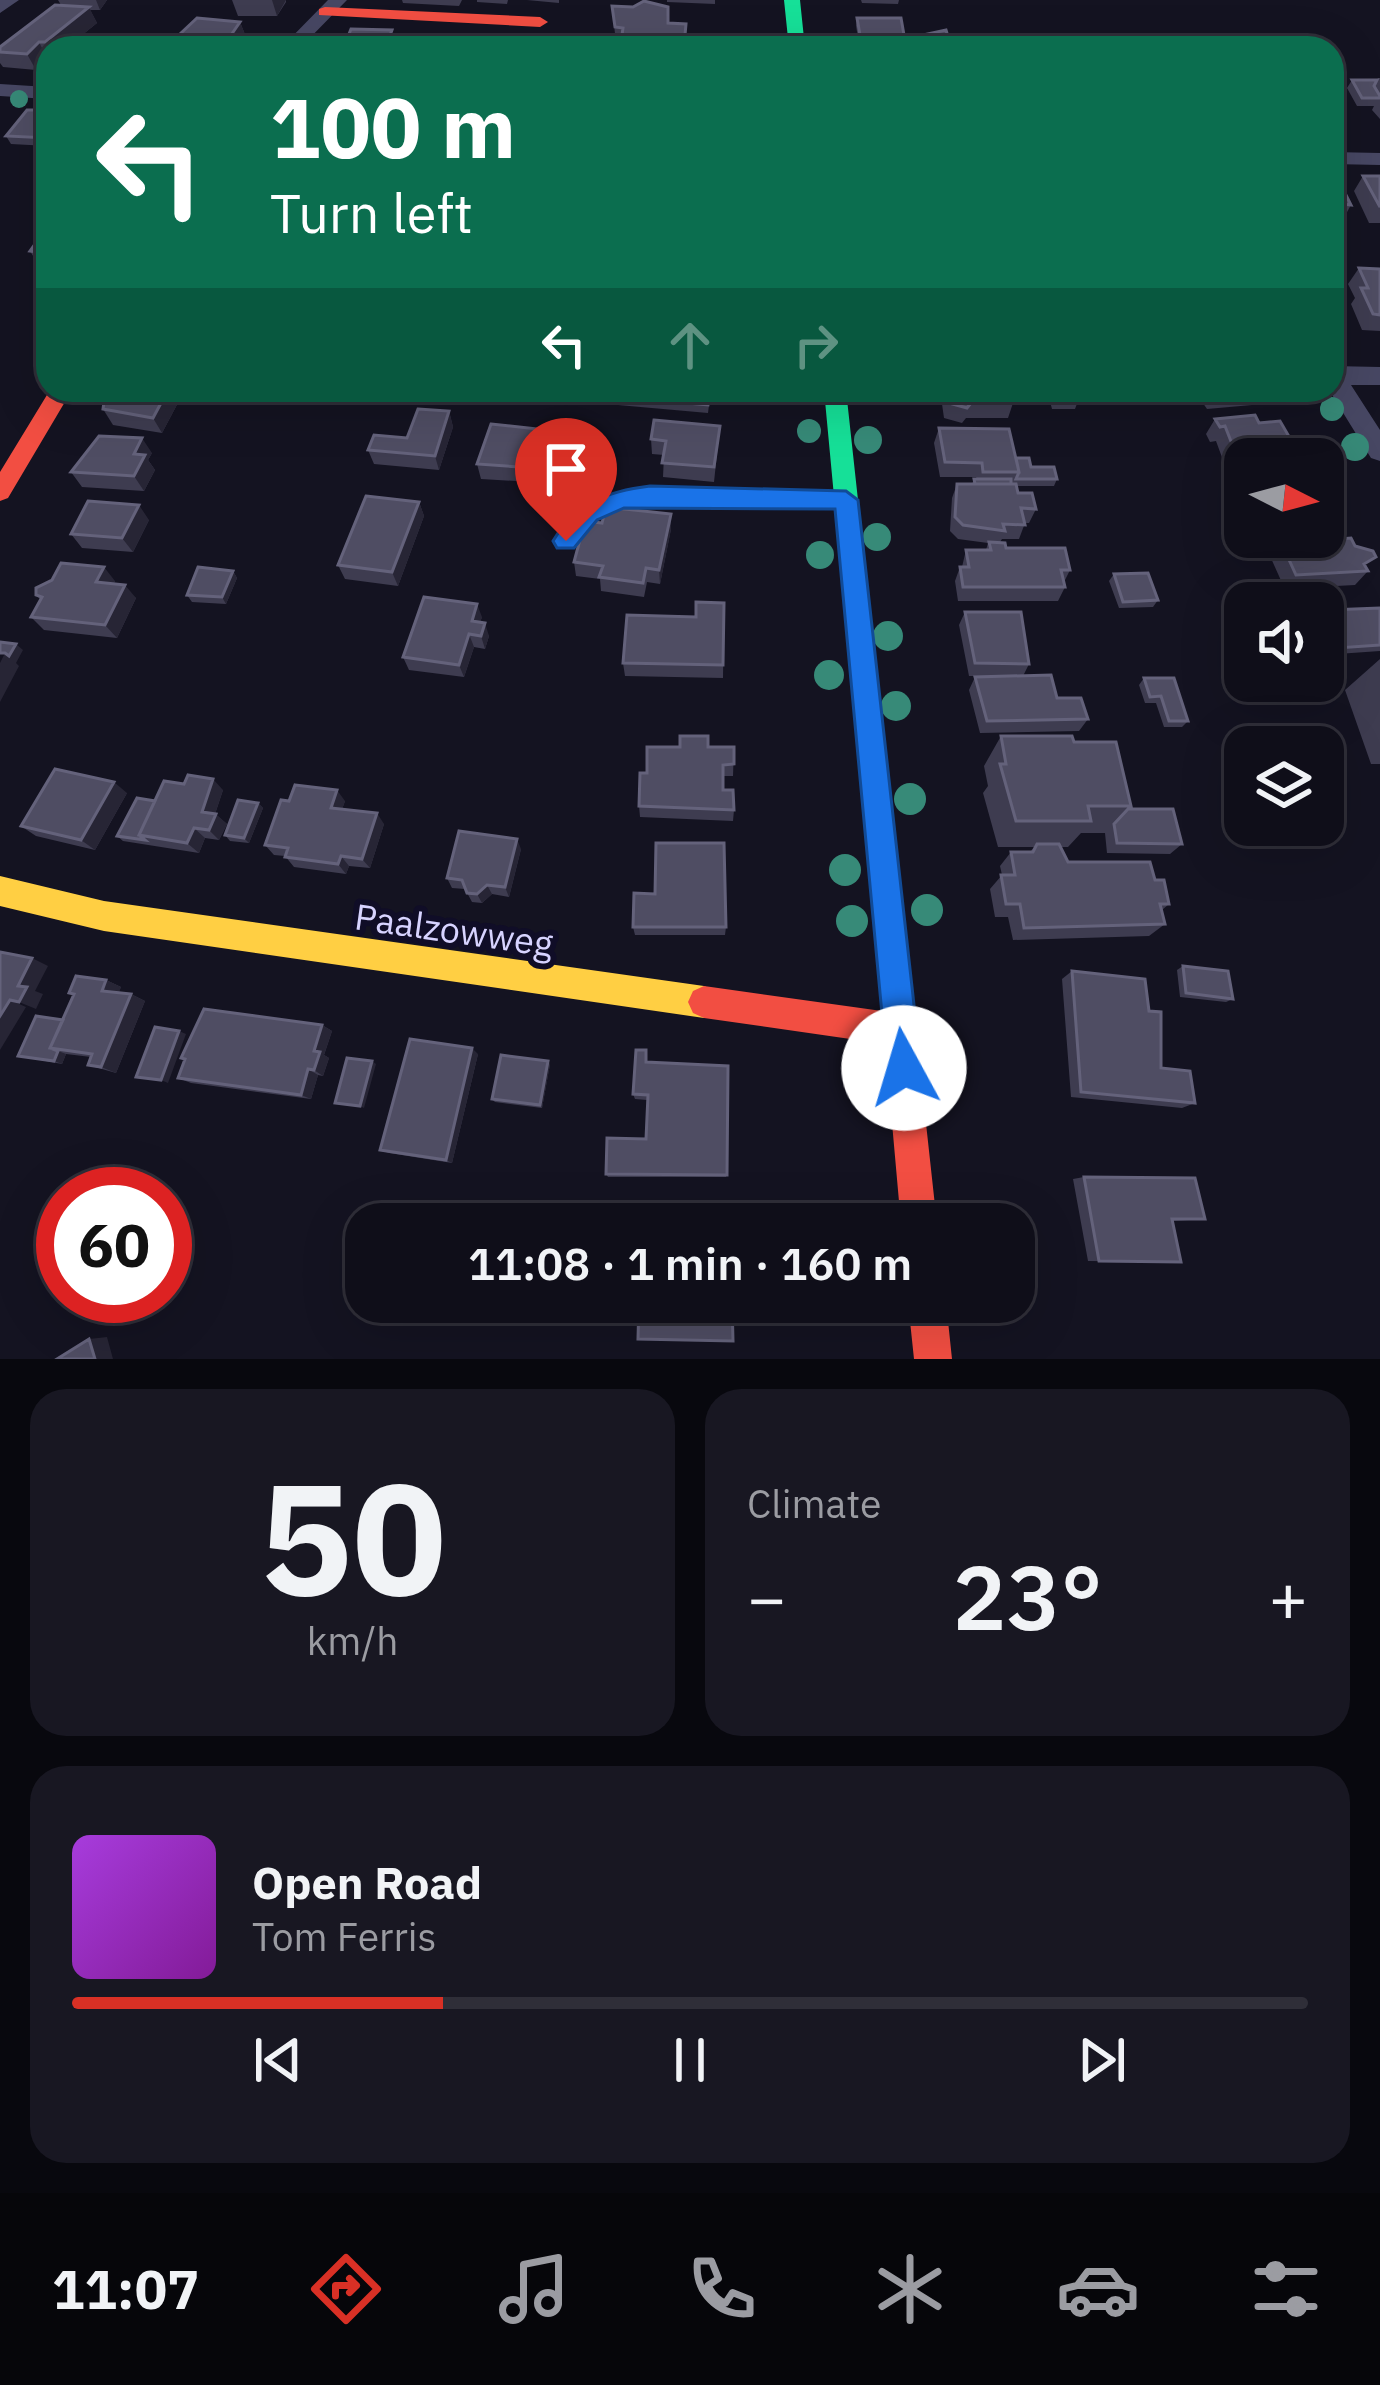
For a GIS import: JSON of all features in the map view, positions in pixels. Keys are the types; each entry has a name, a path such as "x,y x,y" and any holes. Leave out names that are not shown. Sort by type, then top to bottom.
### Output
{"street":[{"path":"0,8 10,0"},
{"path":"792,0 796,36"},
{"path":"302,36 331,6 540,22"},
{"path":"0,89 36,92"},
{"path":"1344,158 1380,159"},
{"path":"1344,376 1380,376"},
{"path":"1344,394 1380,452"},
{"path":"0,491 54,402"},
{"path":"836,402 917,1203"},
{"name":"Paalzowweg","path":"0,891 104,916 900,1030"},
{"path":"929,1323 933,1359"}],"lane":[{"path":"566,541 588,514 621,499 846,500"}],"building":[{"path":"644,1 668,7 668,23 686,24 685,36 622,36 623,28 615,27 612,6 633,7"},
{"path":"55,5 89,7 53,36 36,36 36,45 27,54 0,52 0,47"},
{"path":"197,18 240,22 230,36 180,34"},
{"path":"857,18 901,18 904,35 860,35"},
{"path":"351,29 392,30 390,36 348,36"},
{"path":"1352,80 1377,80 1374,86 1379,98 1362,98"},
{"path":"27,110 36,110 36,137 6,136"},
{"path":"1363,176 1380,176 1380,207"},
{"path":"1359,268 1380,269 1380,315 1373,314 1361,288 1368,288"},
{"path":"104,402 162,402 153,418 103,409"},
{"path":"949,402 1013,403 971,403 967,408"},
{"path":"418,409 449,411 435,456 368,450 374,435 407,438"},
{"path":"1255,415 1259,423 1280,421 1290,438 1230,438 1225,426 1220,427 1215,419"},
{"path":"654,420 720,426 714,467 662,463 666,441 651,439"},
{"path":"491,424 574,433 564,470 477,464"},
{"path":"939,428 1009,429 1019,472 983,472 982,463 945,462"},
{"path":"99,436 142,438 134,454 145,455 134,476 71,472"},
{"path":"1016,458 1029,458 1031,467 1054,467 1057,479 1016,479"},
{"path":"974,479 1011,479 1011,484 975,484"},
{"path":"957,484 1016,484 1018,493 1032,493 1036,509 1021,508 1025,525 1003,524 1005,531 963,525 955,517"},
{"path":"366,496 419,502 392,572 338,565"},
{"path":"88,501 139,505 122,538 71,534"},
{"path":"606,507 671,514 659,570 646,568 643,583 599,577 603,566 574,562 585,521 602,523"},
{"path":"1351,538 1355,546 1373,551 1376,557 1364,564 1368,571 1296,575 1288,558 1344,558 1344,539"},
{"path":"989,542 1005,543 1006,548 1065,548 1070,570 1061,570 1065,587 963,587 960,567 969,567 966,550 991,550"},
{"path":"61,563 104,567 96,582 125,585 105,625 31,617 42,597 36,595 36,588 52,580"},
{"path":"198,567 233,571 222,597 187,595"},
{"path":"1148,573 1158,600 1123,602 1114,574"},
{"path":"424,597 477,604 472,621 485,623 481,636 469,634 459,665 403,657"},
{"path":"696,602 724,603 723,665 623,663 627,615 696,617"},
{"path":"1380,608 1380,645 1344,648 1344,609"},
{"path":"965,612 1021,612 1029,664 975,663"},
{"path":"0,642 16,644 9,656 0,653"},
{"path":"1051,675 1057,698 1081,698 1088,719 987,721 975,677"},
{"path":"1144,678 1174,678 1188,721 1169,721 1161,696 1150,697"},
{"path":"680,736 708,736 708,747 734,747 734,764 723,765 723,790 733,790 734,810 639,806 647,747 680,747"},
{"path":"1001,736 1072,736 1074,742 1116,742 1131,806 1088,806 1091,821 1016,821 1000,764 1006,764"},
{"path":"55,769 114,782 81,840 21,826"},
{"path":"188,775 213,779 202,812 216,814 209,830 194,828 187,843 139,835 164,781 184,784"},
{"path":"295,785 337,790 331,808 377,813 362,859 341,856 338,864 285,857 288,848 265,845 281,800 289,801"},
{"path":"137,798 155,801 139,835 145,840 117,836"},
{"path":"238,800 258,803 244,838 225,835"},
{"path":"1128,809 1173,809 1182,844 1117,843 1114,824"},
{"path":"459,831 517,839 505,887 487,885 477,894 467,893 462,880 447,878"},
{"path":"656,843 724,843 726,927 633,927 634,893 655,894"},
{"path":"1037,844 1059,844 1068,862 1150,862 1155,880 1164,880 1169,904 1160,904 1165,924 1024,928 1020,904 1006,904 1001,875 1015,875 1011,852 1033,852"},
{"path":"0,952 32,958 18,986 27,987 19,1002 10,1000 0,1016"},
{"path":"1183,966 1228,971 1233,999 1186,993"},
{"path":"1072,971 1145,979 1149,1011 1161,1012 1161,1068 1190,1071 1195,1103 1081,1092"},
{"path":"76,976 106,980 102,991 131,994 101,1067 88,1065 92,1054 50,1048 74,994 69,993"},
{"path":"204,1009 322,1025 314,1051 320,1052 314,1070 308,1069 301,1095 178,1078 185,1059 181,1058"},
{"path":"36,1016 63,1020 50,1048 58,1051 54,1061 18,1056"},
{"path":"155,1027 179,1031 161,1080 136,1077"},
{"path":"410,1039 472,1048 446,1160 380,1150"},
{"path":"636,1050 646,1050 646,1062 728,1066 727,1175 606,1174 607,1138 646,1139 648,1095 633,1094"},
{"path":"501,1055 548,1061 540,1105 492,1099"},
{"path":"347,1058 372,1061 360,1106 335,1103"},
{"path":"1084,1177 1195,1178 1205,1219 1172,1219 1181,1262 1099,1261"},
{"path":"638,1323 733,1323 733,1341 638,1339"},
{"path":"89,1339 95,1359 57,1359"}],"traffic: fast":[{"path":"792,0 796,36"},
{"path":"836,402 889,922"}],"traffic: slow":[{"path":"0,891 104,916 704,1002"}],"traffic: jam":[{"path":"325,12 540,22"},
{"path":"0,492 54,402"},
{"path":"889,922 917,1203"},
{"path":"704,1002 900,1030"},
{"path":"929,1323 933,1359"}],"route":[{"path":"566,541 588,514 621,499 846,500 904,1068"}]}
